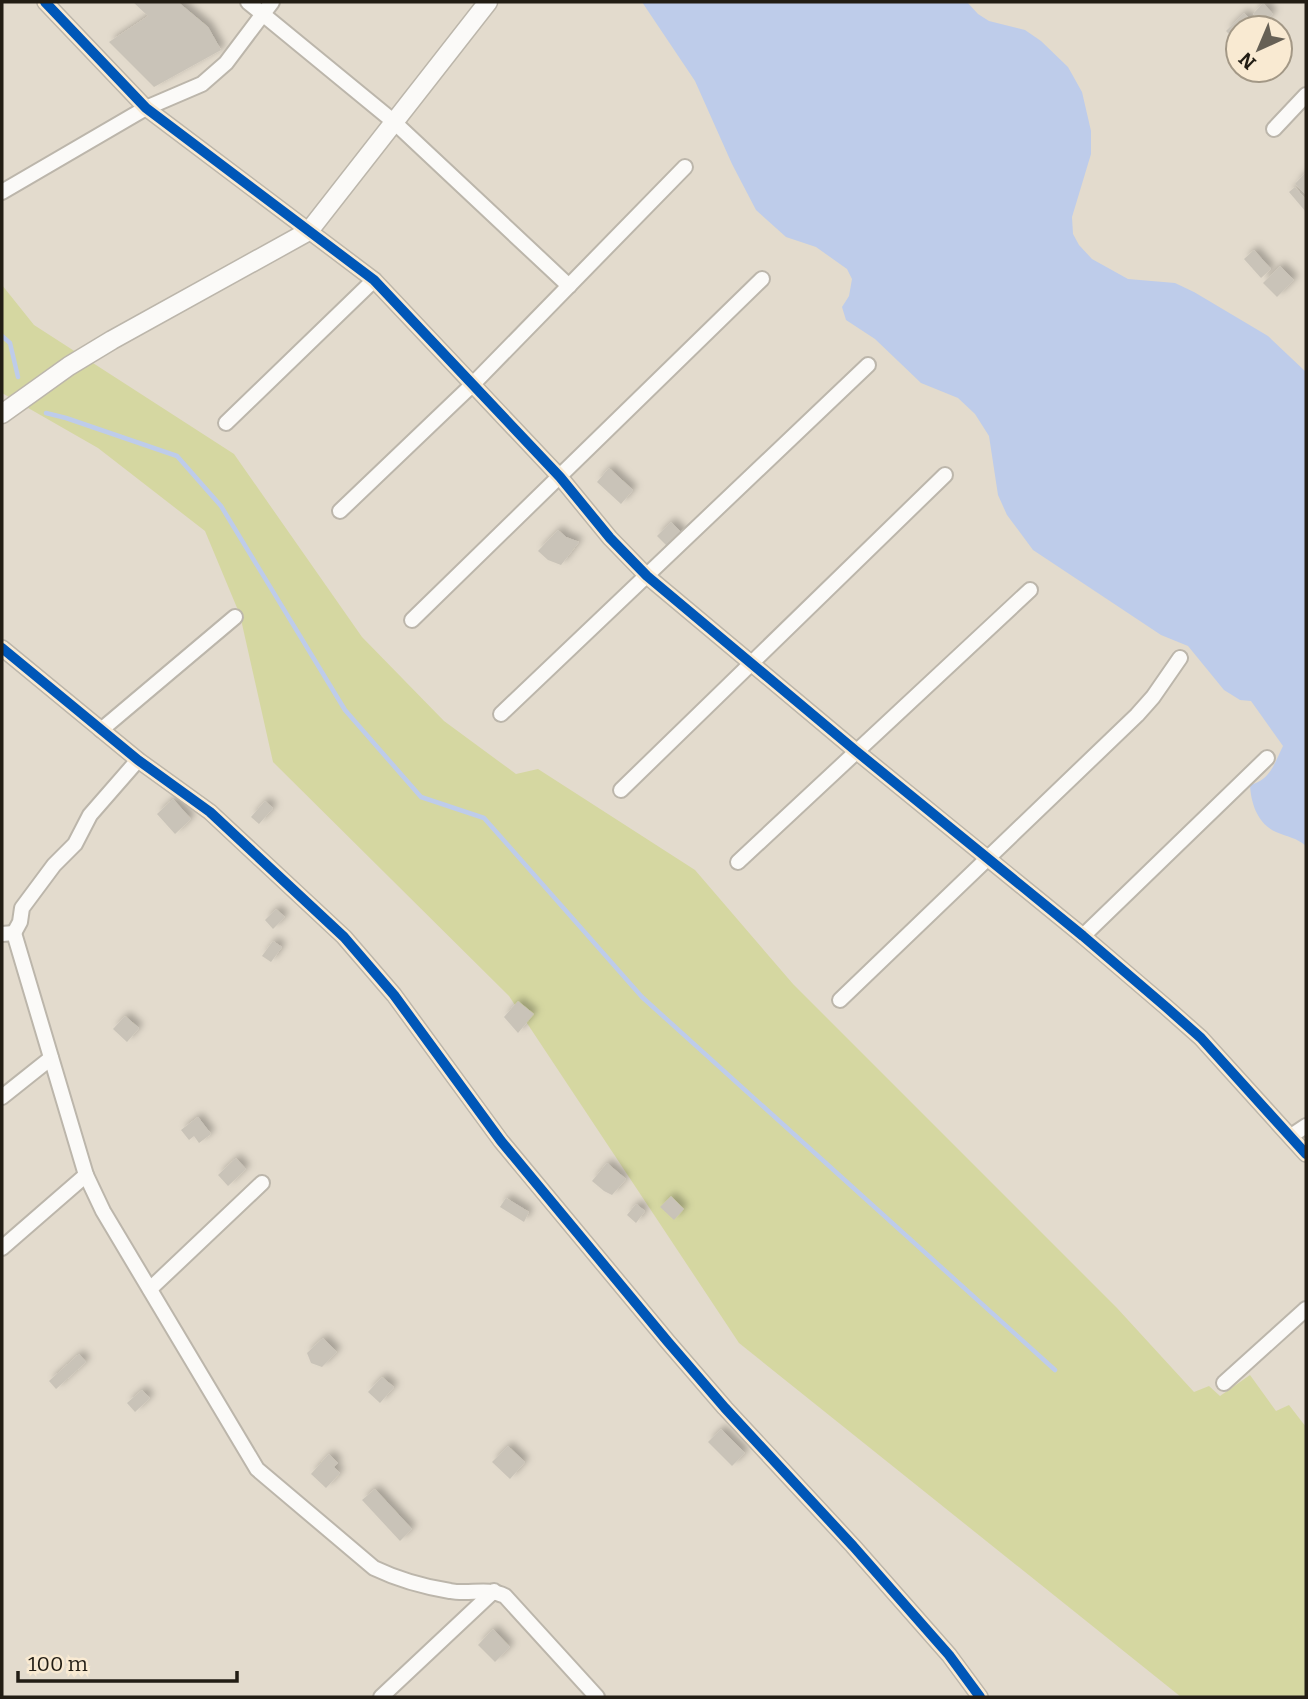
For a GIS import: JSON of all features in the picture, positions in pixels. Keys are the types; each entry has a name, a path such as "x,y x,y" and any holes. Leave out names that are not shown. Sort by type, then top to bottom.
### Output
{"street":[{"path":"45,2 146,108 374,280 560,477 610,538 647,576 1083,936 1201,1038 1306,1154"},
{"path":"248,2 393,121 569,286"},
{"path":"2,192 146,108 202,84 226,63 272,2"},
{"path":"2,414 112,340 309,231 488,2"},
{"path":"1274,129 1306,95"},
{"path":"340,511 472,385 685,167"},
{"path":"412,620 762,279"},
{"path":"226,423 374,280"},
{"path":"501,714 868,365"},
{"path":"621,790 945,475"},
{"path":"738,862 1030,590"},
{"path":"101,730 235,617"},
{"path":"2,649 138,760 210,812 344,937 394,995 501,1141 660,1332 725,1408 949,1654 980,1697"},
{"path":"840,1000 1137,715 1180,658"},
{"path":"1083,936 1267,758"},
{"path":"138,760 90,816 75,844 54,865 22,908 20,922 8,934 51,1058 86,1175 103,1210 257,1469 374,1568 392,1576 451,1592 494,1591 505,1596 597,1697"},
{"path":"2,1097 51,1058"},
{"path":"1291,1136 1306,1126"},
{"path":"2,1248 86,1175"},
{"path":"150,1289 262,1184"},
{"path":"1224,1383 1306,1309"},
{"path":"381,1697 494,1591"}],"green space":[{"path":"2,285 34,325 234,454 362,637 444,721 516,774 538,769 695,870 793,984 1117,1308 1194,1392 1209,1386 1220,1396 1250,1375 1276,1411 1289,1405 1306,1427 1306,1697 1181,1697 739,1343 509,996 273,762 240,615 205,531 98,448 2,393"}],"water":[{"path":"642,2 967,2 989,21 1025,30 1068,67 1082,92 1091,131 1091,154 1072,217 1073,234 1079,245 1092,259 1128,279 1175,283 1194,292 1268,336 1306,372 1306,846 1264,824 1254,806 1250,785 1267,775 1283,746 1251,701 1240,700 1224,690 1188,646 1161,635 1033,550 1007,515 998,495 989,436 975,414 958,398 921,383 875,339 846,320 842,307 849,296 852,279 847,269 816,247 786,237 756,210 695,81"}],"building":[{"path":"133,2 178,2 208,27 221,50 154,87 109,42 148,16"},
{"path":"1263,3 1273,14 1253,14"},
{"path":"1306,172 1306,195 1295,184"},
{"path":"1295,187 1306,200 1306,212 1289,192"},
{"path":"1254,250 1271,269 1261,278 1244,259"},
{"path":"1280,266 1294,280 1277,297 1263,283"},
{"path":"609,468 633,490 621,504 597,482"},
{"path":"671,522 685,536 671,550 657,536"},
{"path":"558,530 566,537 579,542 561,565 548,560 538,551"},
{"path":"173,799 191,819 175,834 157,814"},
{"path":"265,801 273,808 259,824 251,817"},
{"path":"276,909 285,917 273,929 265,920"},
{"path":"273,941 282,947 271,962 262,956"},
{"path":"518,1001 534,1014 518,1033 504,1017"},
{"path":"125,1016 139,1028 127,1042 113,1029"},
{"path":"198,1117 211,1134 199,1143 194,1136 189,1140 181,1130"},
{"path":"236,1158 246,1169 228,1186 218,1175"},
{"path":"607,1163 626,1179 612,1195 592,1181"},
{"path":"671,1196 684,1209 674,1220 660,1207"},
{"path":"506,1198 529,1212 524,1222 500,1207"},
{"path":"636,1204 645,1211 636,1223 627,1215"},
{"path":"323,1338 337,1352 322,1367 311,1363 307,1353"},
{"path":"79,1354 86,1362 56,1389 49,1381"},
{"path":"382,1377 394,1387 380,1403 368,1392"},
{"path":"142,1390 150,1398 135,1412 127,1403"},
{"path":"721,1429 745,1453 732,1466 708,1442"},
{"path":"508,1446 525,1462 510,1479 492,1462"},
{"path":"329,1454 338,1463 334,1467 340,1473 326,1488 311,1474"},
{"path":"375,1489 412,1529 400,1541 362,1500"},
{"path":"493,1629 510,1647 495,1662 478,1645"}],"waterway":[{"path":"2,336 10,343 18,377"},
{"path":"46,413 177,456 221,506 345,710 421,797 484,818 642,997 1055,1370"}],"cycle path":[{"path":"45,2 146,108 374,280 560,477 610,538 647,576 1166,1007 1201,1038 1306,1154"},
{"path":"2,648 138,760 210,812 344,937 394,995 501,1141 668,1342 949,1655 980,1697"}]}
